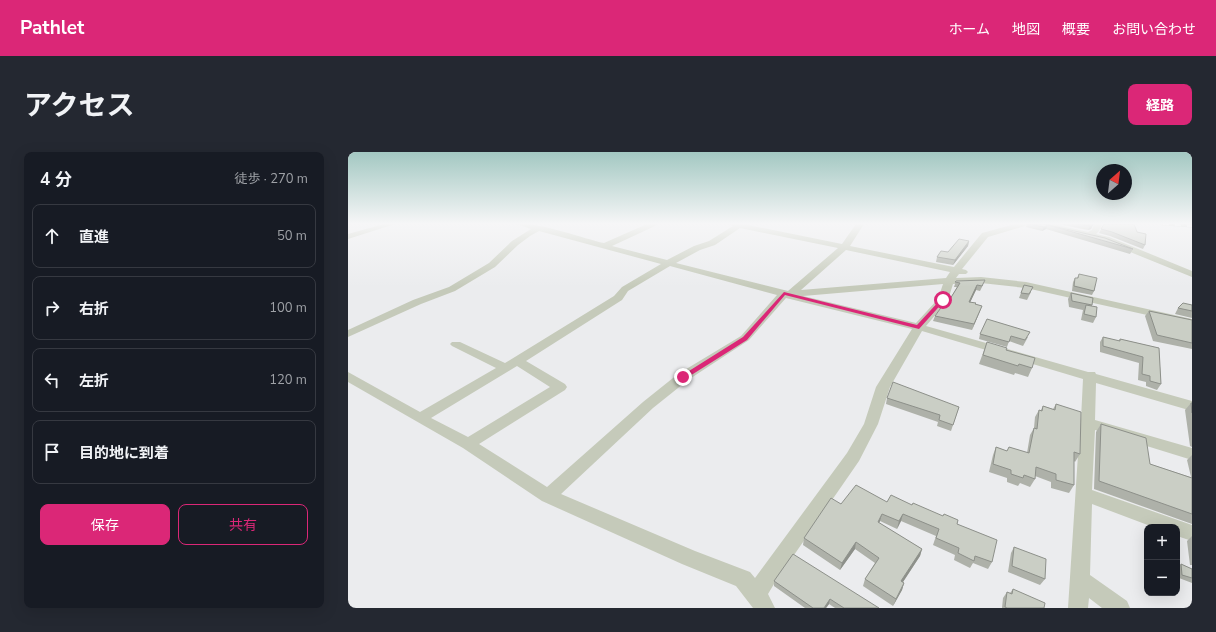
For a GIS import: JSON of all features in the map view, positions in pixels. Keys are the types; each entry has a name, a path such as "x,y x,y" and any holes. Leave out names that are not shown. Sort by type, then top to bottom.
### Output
{"street":[{"path":"348,334 417,302 452,289 492,265 513,245"},
{"path":"420,418 512,364 618,298 625,289 669,263 704,245"},
{"path":"835,245 1026,285 1192,322"},
{"path":"761,601 766,577 853,457 871,424 883,387 919,327 943,300 949,281 956,270 976,245"},
{"path":"1119,245 1192,274"},
{"path":"605,246 919,327 1090,375 1192,406"},
{"path":"548,496 648,405 683,377 745,338 787,294 843,247"},
{"path":"787,294 949,281 981,280 1026,285"},
{"path":"456,344 512,364 560,387 468,444"},
{"path":"1078,608 1086,422 1090,375"},
{"path":"348,376 468,444 548,496 689,558 743,579 761,601"},
{"path":"1086,422 1192,454"},
{"path":"1083,494 1168,524"},
{"path":"1180,528 1192,533"},
{"path":"1079,578 1120,608"}],"building":[{"path":"954,245 966,245 955,260 937,257 941,251 948,252"},
{"path":"1079,274 1097,278 1094,291 1074,286 1075,278 1078,278"},
{"path":"985,280 982,286 977,285 969,302 982,306 974,324 935,316 948,298 950,299 960,283 955,282 956,281"},
{"path":"1024,285 1033,287 1029,294 1021,293"},
{"path":"1071,293 1093,298 1092,305 1072,301"},
{"path":"1183,303 1192,305 1192,311 1178,308"},
{"path":"1086,305 1097,307 1096,317 1084,314"},
{"path":"1149,311 1192,320 1192,343 1157,335"},
{"path":"987,319 1030,332 1025,340 1011,336 1009,342 980,334"},
{"path":"1103,337 1120,341 1120,339 1159,348 1161,384 1150,381 1150,376 1142,374 1143,357 1103,346"},
{"path":"987,342 1007,348 1006,350 1035,358 1032,368 1019,364 1018,366 983,355"},
{"path":"893,382 959,407 953,425 939,420 940,415 887,398"},
{"path":"1056,404 1081,412 1080,454 1074,452 1074,485 1056,480 1056,474 1036,467 1035,479 1024,475 1023,478 1011,474 1011,470 993,464 996,447 1007,451 1009,447 1029,453 1034,428 1037,429 1039,410 1042,411 1043,406 1055,410"},
{"path":"1101,424 1146,438 1150,464 1192,478 1192,514 1099,481"},
{"path":"856,485 887,502 891,495 912,505 913,503 943,516 944,514 958,520 957,524 997,540 992,562 975,556 974,561 958,553 959,548 936,538 939,529 903,514 899,521 882,514 878,522 922,549 901,581 904,583 896,599 865,579 879,558 856,542 842,563 804,538 831,498 841,504"},
{"path":"1014,547 1046,559 1045,579 1012,566"},
{"path":"793,554 879,608 844,608 830,599 824,608 813,608 774,581"},
{"path":"1181,564 1192,569 1192,578 1182,575"},
{"path":"1013,589 1045,603 1044,608 1005,607 1007,592 1012,594"}],"route":[{"path":"683,377 745,338 784,294 919,327 943,300"}]}
